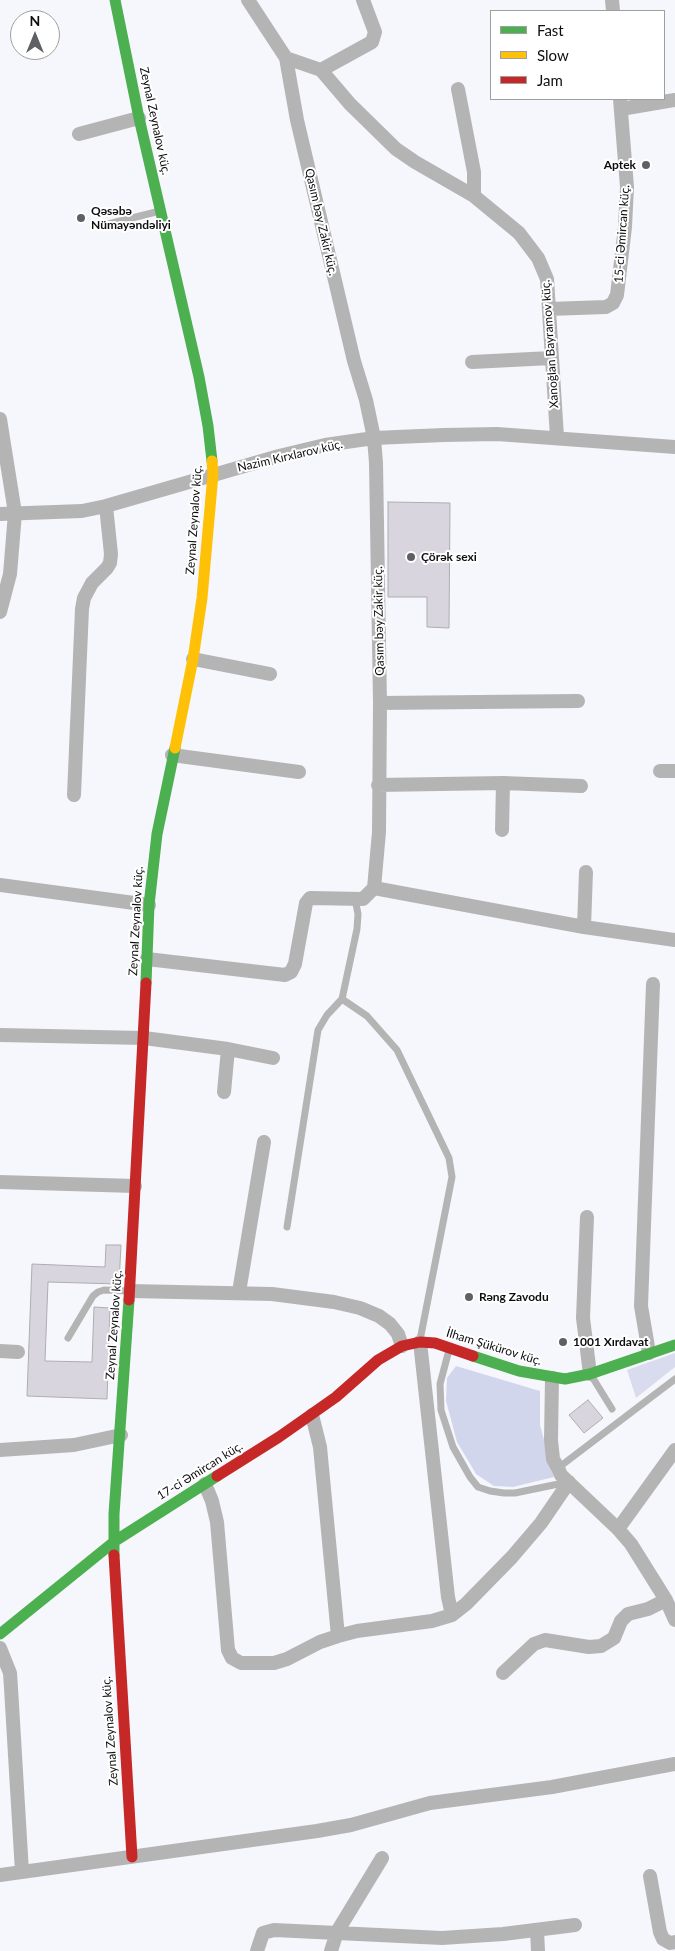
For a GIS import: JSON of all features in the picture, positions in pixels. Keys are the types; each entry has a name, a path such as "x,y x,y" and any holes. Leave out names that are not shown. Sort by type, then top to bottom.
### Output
{"street":[{"name":"Zeynal Zeynalov küç.","path":"115,0 139,118 202,396 208,426 213,474 202,598 193,660 157,834 149,905 144,1038 130,1291 114,1514 114,1573 132,1857"},
{"path":"248,0 286,58 321,70 372,42 375,32 363,0"},
{"name":"Qasım bəy Zakir küç.","path":"286,58 297,120 374,438 380,703 379,832 374,888"},
{"name":"Xanoğlan Bayramov küç.","path":"321,70 350,104 396,149 474,196 519,233 538,258 547,279 557,437"},
{"path":"458,89 474,172 474,196"},
{"path":"621,104 675,100"},
{"name":"15-ci Əmircan küç.","path":"549,309 606,307 613,303 618,295 627,188 621,104"},
{"path":"79,134 139,118"},
{"path":"472,362 551,358"},
{"path":"0,419 15,513 10,574 0,612"},
{"name":"Nazim Kırxlarov küç.","path":"0,514 82,511 325,445 374,438 462,434 557,437 675,447"},
{"path":"74,795 82,609 84,598 92,583 107,568 112,554 106,506"},
{"path":"193,660 270,674"},
{"path":"380,703 578,701"},
{"path":"172,755 300,772"},
{"path":"660,771 675,771"},
{"path":"502,830 503,783"},
{"path":"378,786 503,783 581,786"},
{"path":"584,927 586,872"},
{"path":"0,885 149,905"},
{"path":"147,959 285,975 291,972 295,964 306,904 310,898 363,899 374,888 584,927 675,940"},
{"path":"649,1353 641,1306 653,984"},
{"path":"0,1034 144,1038 228,1049 273,1058"},
{"path":"224,1092 228,1049"},
{"path":"239,1292 264,1142"},
{"path":"0,1182 135,1186"},
{"path":"587,1217 583,1318 590,1374"},
{"path":"130,1291 239,1292 334,1302 360,1308 380,1316 398,1334 402,1346"},
{"path":"420,1342 448,1597 452,1615"},
{"name":"İlham Şükürov küç.","path":"420,1342 450,1347 519,1371 552,1378 571,1378 590,1374 675,1345"},
{"name":"17-ci Əmircan küç.","path":"0,1634 115,1541 312,1415 378,1360 402,1346 420,1342"},
{"path":"0,1351 18,1352"},
{"path":"552,1378 551,1440 553,1458 558,1468 569,1482 631,1544 666,1600 675,1620"},
{"path":"312,1415 320,1447 338,1636"},
{"path":"0,1450 74,1445 121,1435"},
{"path":"618,1529 675,1450"},
{"path":"205,1484 212,1501 217,1522 228,1650 232,1658 241,1662 274,1662 287,1659 320,1642 356,1631 432,1621 452,1615 466,1604 512,1557 541,1523 569,1482"},
{"path":"503,1673 534,1644 545,1640 589,1647 601,1646 614,1638 621,1621 628,1614 648,1609 666,1600"},
{"path":"0,1648 10,1673 12,1688 22,1872"},
{"path":"0,1875 325,1830 351,1825 430,1803 552,1787 675,1764"},
{"path":"331,1951 337,1932 382,1858"},
{"path":"650,1876 660,1932 663,1939 670,1943 675,1942"},
{"path":"257,1951 263,1933 274,1930 442,1938 503,1934 575,1925"},
{"path":"537,1930 538,1951"}],"lane":[{"path":"108,224 161,211"},
{"path":"287,1227 318,1030 342,999 357,929 358,914 355,899"},
{"path":"342,999 366,1016 398,1050 449,1158 452,1177 420,1342"},
{"path":"68,1338 93,1296 98,1292 104,1290 130,1291"},
{"path":"450,1347 440,1384 441,1410 453,1447 478,1487 490,1492 515,1493 569,1482"},
{"path":"590,1374 612,1409"},
{"path":"558,1468 675,1379"}],"shaded area":[{"path":"675,1353 675,1367 636,1398 627,1370"},
{"path":"456,1366 540,1391 540,1425 554,1477 513,1487 494,1486 476,1474 457,1442 446,1401 447,1378"}],"building":[{"path":"388,502 450,503 449,628 427,627 427,597 388,597"},
{"path":"106,1245 121,1245 119,1284 48,1282 45,1361 92,1362 94,1307 110,1308 107,1399 27,1396 32,1264 105,1267"},
{"path":"588,1400 603,1418 584,1433 569,1415"}],"traffic: fast":[{"path":"115,0 139,118 199,377 212,461"},
{"path":"146,983 149,905 157,834 175,748"},
{"path":"114,1555 114,1514 129,1300"},
{"path":"473,1356 519,1371 565,1379 590,1374 675,1345"},
{"path":"0,1634 115,1541 217,1476"}],"traffic: slow":[{"path":"175,748 193,659 202,598 213,474 212,461"}],"traffic: jam":[{"path":"129,1300 146,983"},
{"path":"217,1476 279,1437 336,1397 378,1360 402,1346 420,1342 435,1343 473,1356"},
{"path":"114,1555 132,1857"}],"place":[{"name":"Aptek","path":"646,165"},
{"name":"Qəsəbə Nümayəndəliyi","path":"81,218"},
{"name":"Çörək sexi","path":"411,557"},
{"name":"Rəng Zavodu","path":"469,1297"},
{"name":"1001 Xırdavat","path":"563,1342"}]}
